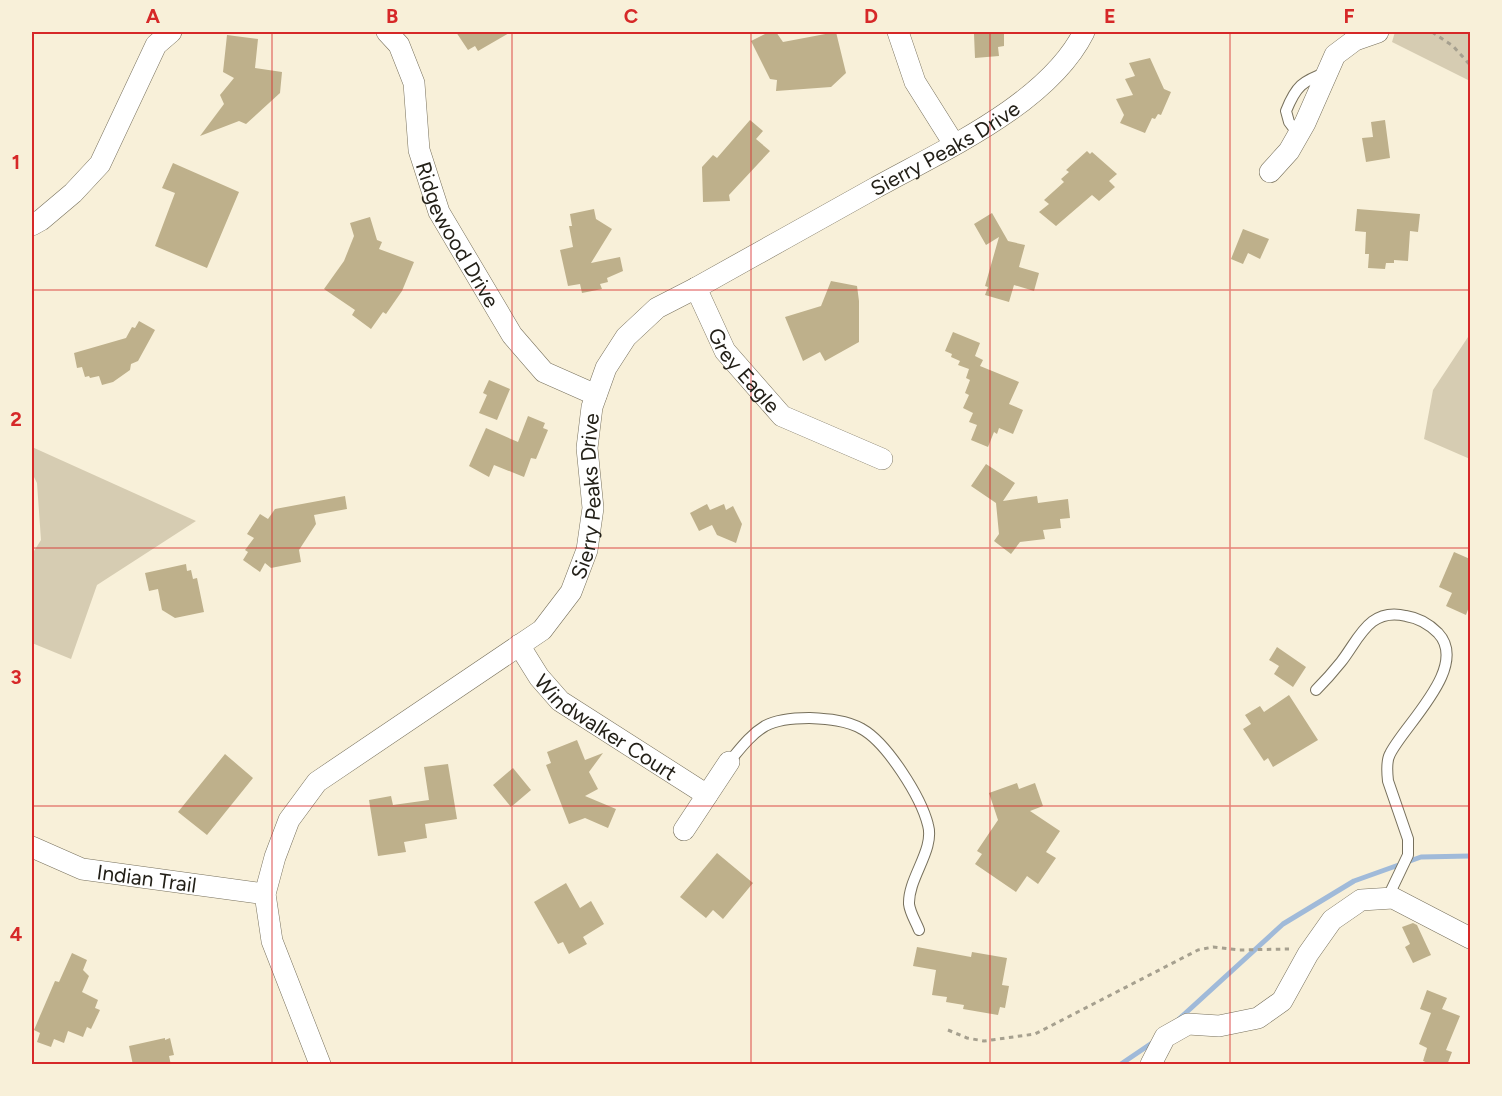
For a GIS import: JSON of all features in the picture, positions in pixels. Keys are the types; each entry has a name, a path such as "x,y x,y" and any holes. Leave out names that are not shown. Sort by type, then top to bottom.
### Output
{"street":[{"path":"32,225 73,193 99,164 156,45 171,32"},
{"name":"Ridgewood Drive","path":"387,32 399,45 414,83 419,150 439,212 512,335 544,372 596,395"},
{"path":"898,32 915,82 954,144"},
{"name":"Sierry Peaks Drive","path":"320,1065 272,941 265,894 289,819 317,782 542,630 571,592 587,550 593,508 586,448 592,407 606,368 626,338 657,308 954,144 1015,106 1050,78 1084,32"},
{"path":"1270,172 1289,151 1335,55 1355,40 1378,32"},
{"name":"Grey Eagle","path":"696,288 725,351 782,416 882,459"},
{"name":"Windwalker Court","path":"519,645 539,677 560,701 707,795"},
{"path":"684,830 729,762"},
{"name":"Indian Trail","path":"32,847 82,868 265,894"},
{"path":"1151,1065 1165,1037 1188,1024 1218,1026 1258,1018 1282,1001 1314,945 1332,920 1361,900 1393,898 1470,938"}],"lane":[{"path":"1316,690 1341,663 1368,624 1377,618 1394,614 1414,617 1435,630 1444,644 1446,657 1444,671 1427,703 1390,754 1388,781 1408,838 1409,848 1408,855 1387,899"},
{"path":"729,762 759,730 776,721 786,719 846,722 873,736 888,752 913,789 929,827 929,838 917,870 909,906 919,930"}],"path":[{"path":"1432,32 1453,46 1470,65"},
{"path":"948,1030 967,1038 984,1041 1035,1034 1198,950 1213,947 1239,950 1281,950 1314,945"}],"shaded area":[{"path":"1395,32 1470,32 1470,81 1392,42"},
{"path":"1470,334 1470,459 1424,439 1433,390"},
{"path":"32,447 196,521 97,585 71,659 32,643 32,549 34,551 41,540 37,483 32,473"}],"building":[{"path":"456,32 511,32 478,51 475,46 468,50"},
{"path":"769,32 776,32 783,42 836,32 846,73 831,87 776,91 777,80 770,79 751,41"},
{"path":"1004,32 1004,46 998,47 999,56 975,58 974,34"},
{"path":"227,35 258,39 255,68 282,72 280,93 246,124 239,121 200,136 224,104 220,95 234,78 223,72"},
{"path":"1150,58 1164,89 1171,92 1161,115 1158,114 1155,119 1152,118 1145,133 1120,123 1124,115 1116,99 1133,95 1125,79 1135,76 1129,63"},
{"path":"750,120 763,131 756,139 770,151 729,195 730,201 703,202 702,167 713,155 717,158"},
{"path":"1385,120 1390,158 1366,162 1362,138 1373,137 1371,122"},
{"path":"1087,151 1090,154 1092,152 1117,174 1109,181 1115,187 1099,201 1092,195 1056,226 1039,212 1049,204 1044,200 1064,182 1061,179 1069,172 1066,170"},
{"path":"173,163 239,192 207,268 155,246 175,193 162,188"},
{"path":"594,209 596,219 612,229 591,263 620,257 623,271 607,278 608,282 600,284 602,289 582,293 580,284 568,286 560,250 573,247 569,226 572,226 570,214"},
{"path":"1357,209 1420,214 1418,232 1410,231 1408,261 1394,260 1394,263 1386,263 1385,269 1368,268 1369,254 1365,254 1366,232 1355,231"},
{"path":"992,213 1008,241 1025,245 1019,267 1039,273 1034,291 1014,285 1009,302 985,295 988,287 985,286 999,237 986,245 974,224"},
{"path":"370,217 377,240 382,242 379,249 414,262 402,291 386,314 383,312 371,329 352,315 355,310 324,289 344,261 354,236 350,223"},
{"path":"1243,229 1269,239 1260,259 1248,253 1243,264 1231,259"},
{"path":"831,281 857,286 859,342 825,361 820,352 803,361 785,317 821,306"},
{"path":"139,321 155,330 138,361 131,364 130,370 113,382 102,385 99,376 85,377 82,367 77,368 74,353 126,338 132,327 135,328"},
{"path":"953,332 980,343 975,356 983,360 980,366 1019,382 1009,404 1023,410 1013,434 999,428 997,434 994,432 988,447 971,440 977,425 969,422 973,413 963,408 969,395 965,393 970,380 966,378 969,369 958,365 960,361 945,351"},
{"path":"489,380 510,389 497,420 479,413 487,395 483,393"},
{"path":"528,416 545,423 543,428 548,430 536,459 531,458 524,477 494,465 489,477 469,466 486,428 518,442"},
{"path":"986,464 1015,483 1003,501 1037,496 1038,503 1068,499 1070,518 1060,519 1061,528 1043,530 1045,539 1020,542 1011,554 994,541 999,534 996,503 971,486"},
{"path":"345,496 347,509 314,515 316,524 299,550 301,562 271,568 265,563 260,572 243,560 248,552 245,550 254,538 247,534 260,514 268,519 275,509"},
{"path":"707,504 710,510 724,504 726,510 733,506 742,524 736,543 717,535 712,525 699,531 690,513"},
{"path":"1454,552 1470,559 1470,604 1466,615 1446,606 1452,593 1439,587"},
{"path":"186,564 187,571 191,570 193,579 197,578 204,612 175,618 162,610 158,589 149,591 145,573"},
{"path":"1277,647 1306,667 1293,687 1274,674 1279,666 1269,660"},
{"path":"1289,695 1318,740 1273,767 1268,758 1264,761 1243,729 1251,724 1245,715 1260,706 1264,712"},
{"path":"577,740 585,760 603,753 589,772 598,789 585,796 616,809 608,828 585,818 569,824 546,765 551,763 547,752"},
{"path":"225,754 253,778 207,835 178,812"},
{"path":"448,764 457,819 425,824 427,838 404,842 406,852 378,856 369,800 391,796 393,805 429,800 424,767"},
{"path":"513,768 531,790 511,807 493,785"},
{"path":"1017,783 1019,789 1035,783 1043,806 1030,811 1060,831 1046,852 1056,858 1038,884 1027,876 1016,892 975,864 982,854 977,851 998,820 989,793"},
{"path":"717,853 753,883 723,919 713,910 706,918 680,897"},
{"path":"566,883 580,908 591,901 604,924 583,937 587,944 569,954 563,942 558,944 534,902"},
{"path":"1413,923 1417,925 1431,955 1413,963 1405,947 1410,944 1402,927"},
{"path":"917,947 971,957 972,952 1007,958 1002,985 1009,986 1005,1008 1000,1007 998,1015 963,1009 964,1005 946,1002 947,997 932,995 936,970 913,966"},
{"path":"72,953 87,960 83,970 89,976 82,992 98,1000 95,1008 100,1010 91,1029 87,1027 83,1037 68,1031 64,1043 54,1039 51,1047 37,1042 40,1033 34,1030 55,981 59,982"},
{"path":"1427,990 1447,998 1442,1009 1460,1016 1446,1050 1452,1052 1447,1065 1433,1065 1423,1061 1427,1048 1419,1044 1431,1013 1420,1009"},
{"path":"165,1038 165,1040 170,1038 174,1055 169,1056 171,1065 133,1065 129,1046"}],"waterway":[{"path":"1179,1019 1283,924 1354,881 1421,857 1470,856"},
{"path":"1121,1064 1152,1043"}]}
